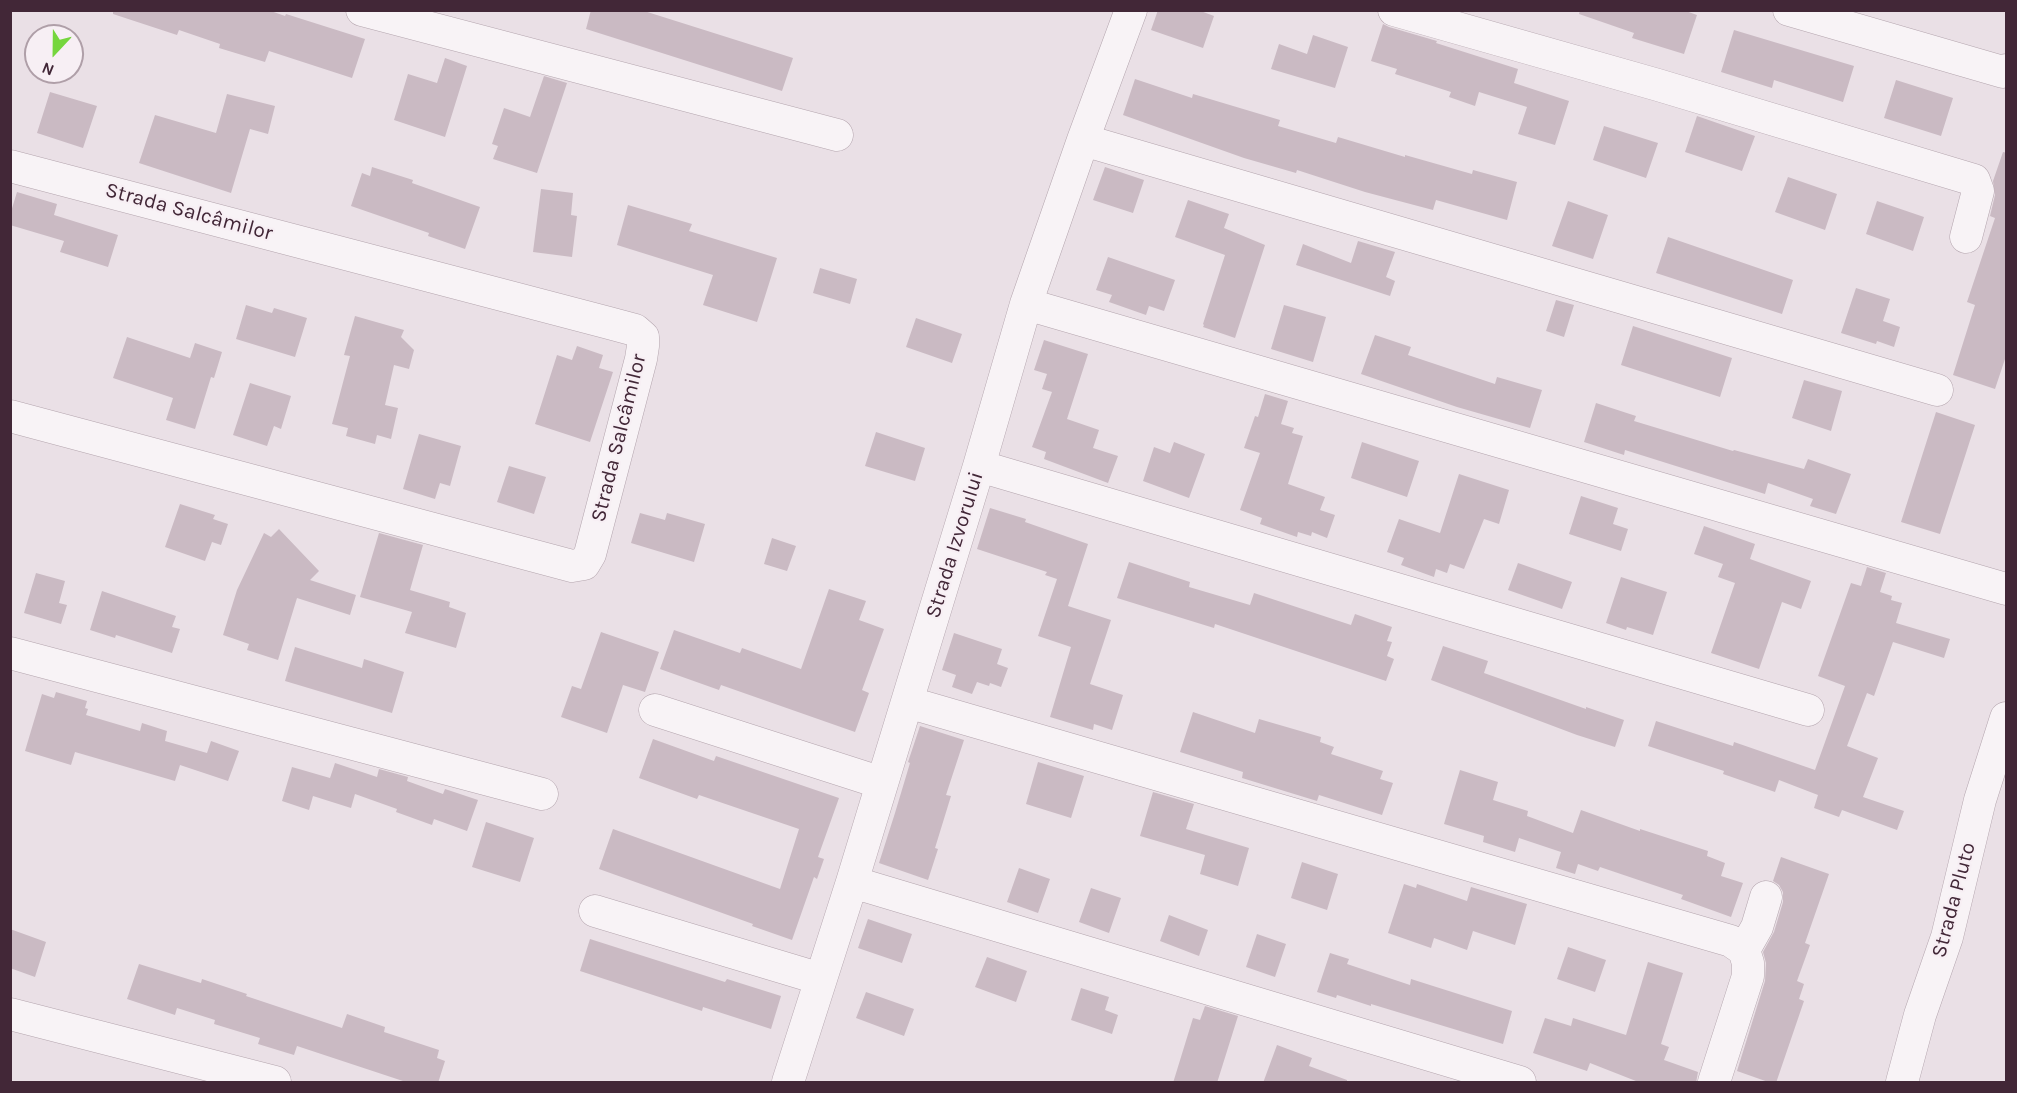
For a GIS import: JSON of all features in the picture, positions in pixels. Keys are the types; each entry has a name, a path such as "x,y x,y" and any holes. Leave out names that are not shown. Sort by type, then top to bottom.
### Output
{"street":[{"path":"362,10 837,135"},
{"name":"Strada Izvorului","path":"788,1083 907,702 1026,304 1131,10"},
{"path":"1394,10 1658,85 1974,180 1978,191 1965,237"},
{"path":"1790,10 2003,72 2007,70"},
{"path":"1083,140 1937,390"},
{"name":"Strada Salcâmilor","path":"10,166 634,330 643,337 643,346 590,554 584,564 572,566 10,416"},
{"path":"1026,304 2007,589"},
{"path":"979,466 1808,710"},
{"path":"10,653 542,794"},
{"path":"907,702 1731,941 1744,950 1748,963 1748,976 1714,1083"},
{"path":"655,711 882,783"},
{"name":"Strada Pluto","path":"1902,1083 1920,1015 1947,937 1980,800 2007,718"},
{"path":"852,882 1457,1073 1520,1083"},
{"path":"1744,950 1757,927 1766,897"},
{"path":"595,911 821,979"},
{"path":"10,1014 275,1083"}],"building":[{"path":"113,10 268,10 365,39 352,78 269,51 265,62 219,48 220,44 179,30 177,35 113,14"},
{"path":"591,10 641,10 793,58 782,91 586,29"},
{"path":"1158,10 1198,10 1214,16 1203,48 1151,30"},
{"path":"1580,10 1683,10 1697,15 1684,54 1632,38 1634,33 1579,14"},
{"path":"1383,24 1518,69 1514,83 1569,101 1555,145 1518,134 1527,107 1479,92 1475,106 1449,97 1451,92 1395,74 1397,69 1371,61"},
{"path":"1734,30 1854,66 1843,102 1774,80 1772,88 1721,72"},
{"path":"1313,35 1348,47 1335,88 1271,69 1279,44 1307,54"},
{"path":"445,58 467,66 445,137 394,120 408,74 437,83"},
{"path":"544,76 567,83 537,173 493,159 498,146 492,144 504,108 530,117"},
{"path":"1135,79 1192,98 1193,94 1280,120 1278,126 1336,143 1338,137 1472,174 1473,170 1517,182 1507,220 1436,200 1433,210 1365,192 1297,170 1296,173 1244,158 1123,115"},
{"path":"1896,80 1953,98 1941,136 1884,118"},
{"path":"50,92 97,106 83,148 37,133"},
{"path":"227,94 275,106 268,134 250,129 231,193 139,163 155,115 216,133"},
{"path":"1697,116 1755,136 1742,171 1685,152"},
{"path":"1604,126 1658,143 1646,178 1593,160"},
{"path":"2003,152 2007,153 2007,353 1995,389 1953,375 1975,305 1967,302 1995,218 1990,216 1995,195 1993,181"},
{"path":"372,167 413,180 412,183 480,207 465,249 428,236 429,233 351,206 362,173 370,176"},
{"path":"1105,167 1144,180 1133,213 1093,200"},
{"path":"1788,177 1837,194 1825,230 1775,212"},
{"path":"541,189 573,193 571,215 577,216 572,257 533,252"},
{"path":"17,192 57,204 54,215 118,235 108,267 60,252 64,241 10,225 10,215"},
{"path":"1188,200 1229,214 1224,228 1265,245 1235,338 1203,327 1225,255 1175,237"},
{"path":"1568,201 1608,215 1593,259 1552,246"},
{"path":"1877,201 1924,217 1913,251 1866,234"},
{"path":"628,205 692,224 689,231 777,258 757,322 703,305 713,275 617,245"},
{"path":"1668,237 1793,280 1782,314 1656,273"},
{"path":"1358,241 1395,252 1386,277 1395,281 1390,296 1296,265 1303,244 1351,263"},
{"path":"1108,257 1175,280 1164,311 1149,306 1146,315 1109,302 1112,295 1096,290"},
{"path":"820,268 857,279 850,304 813,293"},
{"path":"1856,288 1890,299 1883,321 1900,327 1894,347 1841,333"},
{"path":"1556,300 1574,305 1564,337 1546,331"},
{"path":"246,305 272,313 274,308 307,318 295,357 236,339"},
{"path":"1284,305 1326,317 1313,362 1271,349"},
{"path":"355,316 404,330 401,337 414,350 409,369 394,365 385,405 398,408 391,439 377,435 375,444 346,436 348,428 332,424 350,356 344,355"},
{"path":"916,318 962,334 952,363 906,347"},
{"path":"1633,326 1732,358 1720,397 1621,365"},
{"path":"1375,335 1411,347 1408,355 1495,384 1497,377 1542,390 1530,428 1457,407 1361,374"},
{"path":"127,337 190,358 195,343 222,352 214,378 211,377 195,429 166,420 173,398 113,378"},
{"path":"1044,340 1088,354 1067,419 1099,430 1093,448 1118,456 1108,483 1044,459 1046,452 1032,447 1052,392 1042,389 1047,374 1034,370"},
{"path":"577,346 603,355 599,368 613,372 590,442 535,424 557,355 572,360"},
{"path":"1804,380 1842,391 1831,431 1792,418"},
{"path":"250,383 291,396 281,429 274,426 267,446 233,435"},
{"path":"1265,394 1288,401 1281,424 1294,428 1292,433 1303,436 1288,484 1325,497 1320,510 1335,515 1327,538 1312,532 1311,536 1298,532 1297,537 1260,524 1262,518 1240,510 1260,453 1244,448 1255,416 1258,417"},
{"path":"1596,403 1636,416 1634,421 1733,451 1804,469 1808,459 1851,474 1836,514 1810,506 1813,499 1768,483 1765,494 1625,450 1624,455 1584,442"},
{"path":"1936,412 1975,425 1940,534 1901,522"},
{"path":"876,432 925,448 915,481 865,466"},
{"path":"419,434 461,446 450,486 440,483 435,499 403,489"},
{"path":"1174,442 1205,454 1189,498 1143,481 1154,447 1170,453"},
{"path":"1362,442 1419,461 1407,497 1351,478"},
{"path":"509,466 546,477 534,514 497,502"},
{"path":"1459,474 1509,490 1499,524 1484,519 1464,569 1450,564 1447,573 1436,569 1434,577 1401,565 1404,558 1387,552 1399,519 1440,533"},
{"path":"1581,496 1618,508 1613,524 1628,529 1621,551 1569,534"},
{"path":"180,504 215,515 213,519 228,524 221,545 212,542 205,561 165,547"},
{"path":"990,508 1026,519 1025,522 1088,544 1068,606 1111,620 1090,684 1123,695 1112,730 1094,724 1093,730 1050,717 1071,647 1038,636 1057,579 1045,575 1047,572 977,549"},
{"path":"640,513 665,520 667,513 705,524 694,562 631,543"},
{"path":"1704,526 1755,544 1750,559 1811,581 1801,609 1782,602 1759,669 1711,653 1735,583 1718,577 1723,564 1694,554"},
{"path":"279,529 319,571 310,580 356,595 350,615 297,598 278,660 247,650 249,644 223,635 237,590 264,533 271,537"},
{"path":"379,533 423,545 410,590 450,602 449,607 466,613 456,648 405,633 412,612 360,597"},
{"path":"772,538 796,546 787,571 764,564"},
{"path":"1129,562 1190,582 1189,587 1250,605 1254,593 1351,625 1355,614 1392,627 1387,641 1392,642 1387,656 1394,659 1386,681 1215,624 1214,628 1117,598"},
{"path":"1518,563 1572,582 1562,609 1508,590"},
{"path":"1867,567 1886,573 1880,592 1892,596 1891,600 1902,603 1896,623 1950,639 1944,658 1893,642 1874,696 1867,693 1847,746 1878,758 1863,797 1904,811 1897,830 1842,810 1839,817 1814,808 1818,795 1779,780 1775,792 1723,774 1724,771 1648,746 1656,721 1733,746 1734,742 1815,770 1845,686 1818,676 1851,583 1861,586"},
{"path":"36,573 65,581 59,603 67,605 61,624 24,613"},
{"path":"1621,577 1667,592 1653,635 1627,627 1626,630 1606,623"},
{"path":"829,589 866,601 859,620 884,629 862,690 869,693 855,732 721,685 719,690 660,669 674,630 740,653 742,648 801,669"},
{"path":"102,591 176,616 172,627 180,629 172,653 116,635 115,638 90,630"},
{"path":"601,632 659,652 645,692 623,685 607,733 561,717 572,686 581,689"},
{"path":"954,633 1002,649 997,664 1008,668 1001,687 977,682 972,694 952,687 956,675 942,670"},
{"path":"1443,646 1488,661 1484,673 1624,720 1615,747 1431,680"},
{"path":"295,647 362,668 364,659 404,672 392,713 285,681"},
{"path":"56,692 87,701 86,715 140,731 142,723 167,731 165,741 207,753 211,741 239,751 228,781 180,765 175,781 75,752 71,765 25,751 42,694 54,698"},
{"path":"1193,712 1255,733 1259,719 1321,737 1320,742 1334,747 1331,754 1383,771 1380,779 1393,783 1382,815 1319,795 1317,801 1242,778 1243,772 1180,752"},
{"path":"920,726 964,740 946,795 951,796 928,880 879,863"},
{"path":"653,739 714,761 716,756 839,798 818,857 824,859 817,879 814,877 792,940 599,869 613,829 780,889 799,829 699,795 697,799 639,778"},
{"path":"1038,762 1084,776 1071,818 1026,804"},
{"path":"335,763 377,777 379,769 408,777 407,781 443,794 445,789 478,800 467,831 434,819 432,825 355,794 351,808 313,796 309,810 282,801 292,767 330,778"},
{"path":"1460,770 1498,782 1493,800 1528,811 1527,816 1573,833 1581,810 1640,831 1640,829 1708,851 1707,856 1725,863 1721,876 1743,883 1731,917 1681,899 1683,895 1600,867 1598,871 1578,864 1575,874 1556,868 1561,852 1519,838 1515,852 1483,842 1484,836 1444,824"},
{"path":"1153,792 1194,804 1186,829 1249,848 1238,886 1200,874 1205,855 1140,836"},
{"path":"486,822 534,838 520,882 472,867"},
{"path":"1781,857 1829,874 1805,943 1810,945 1797,981 1804,984 1799,999 1804,1001 1776,1083 1771,1083 1737,1071 1765,981 1766,963 1763,952 1774,932 1783,902 1783,892 1773,881"},
{"path":"1302,862 1338,874 1327,910 1291,898"},
{"path":"1019,868 1050,879 1038,913 1007,902"},
{"path":"1404,884 1416,888 1417,884 1467,901 1471,887 1527,904 1515,945 1473,931 1467,950 1434,938 1431,948 1388,933"},
{"path":"1091,888 1121,898 1109,933 1079,922"},
{"path":"1169,915 1208,930 1199,956 1160,941"},
{"path":"868,919 912,934 902,963 858,948"},
{"path":"10,929 46,942 35,977 10,968"},
{"path":"1257,934 1286,944 1275,977 1246,967"},
{"path":"590,939 725,982 727,979 781,996 771,1029 703,1007 702,1011 580,971"},
{"path":"1568,947 1606,960 1595,992 1557,979"},
{"path":"1330,953 1349,959 1347,964 1410,985 1411,979 1512,1011 1503,1044 1371,1004 1371,1006 1337,995 1336,998 1317,992"},
{"path":"987,957 1027,971 1016,1002 975,987"},
{"path":"1648,962 1683,973 1661,1044 1669,1047 1664,1060 1698,1072 1696,1083 1641,1083 1590,1063 1587,1071 1533,1053 1545,1018 1571,1026 1573,1018 1626,1035"},
{"path":"139,964 201,983 202,979 342,1028 347,1014 385,1027 384,1032 439,1050 437,1058 445,1061 438,1083 409,1083 297,1046 294,1055 258,1044 260,1038 214,1024 215,1020 177,1008 175,1015 127,999"},
{"path":"1081,988 1109,997 1105,1010 1118,1015 1112,1034 1071,1020"},
{"path":"866,992 914,1009 904,1036 856,1018"},
{"path":"1205,1006 1238,1016 1217,1083 1173,1083 1193,1018 1200,1020"},
{"path":"1277,1045 1312,1058 1309,1066 1347,1080 1347,1083 1263,1083"}]}
